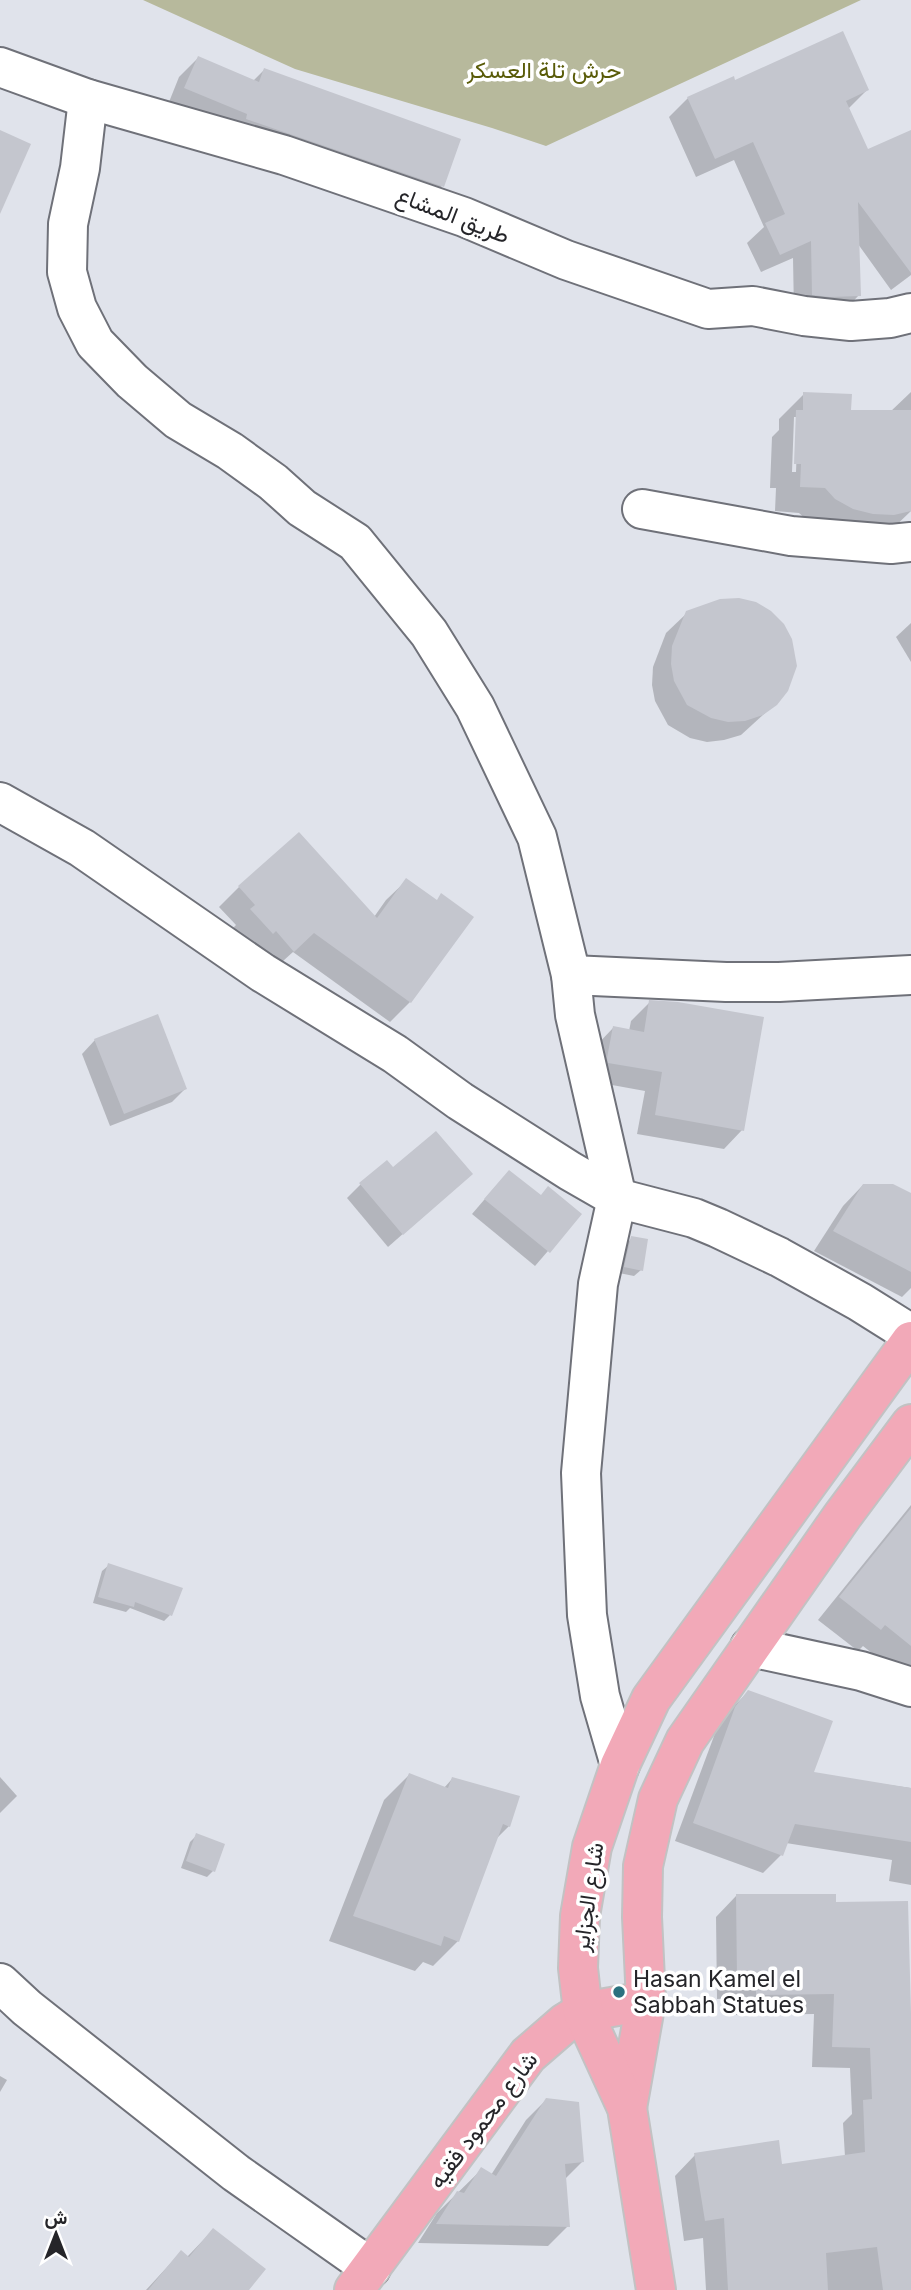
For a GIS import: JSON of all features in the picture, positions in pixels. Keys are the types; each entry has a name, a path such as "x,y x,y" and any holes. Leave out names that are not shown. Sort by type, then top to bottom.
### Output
{"main road":[{"name":"شارع الجزاير","path":"627,2108 583,2012 578,1968 580,1916 592,1847 620,1765 651,1699 911,1341"},
{"path":"656,2290 627,2108 646,2001 642,1917 643,1866 658,1799 685,1741 911,1424"},
{"name":"شارع محمود فقيه","path":"362,2279 528,2055 565,2023 583,2012 646,2001"}],"street":[{"name":"طريق المشاع","path":"0,67 88,99 310,164 464,217 566,260 708,309 753,306 804,316 851,321 890,318 911,313"},
{"path":"88,99 80,167 68,224 67,272 77,308 95,343 132,381 178,420 230,451 273,482 302,508 355,542 429,633 475,707 537,837 571,975 575,1015 617,1198 598,1284 581,1473 587,1615 600,1696 620,1765"},
{"path":"642,509 790,536 891,544 911,542"},
{"path":"0,802 82,848 263,973 395,1054 501,1128 617,1198 694,1218 719,1228 779,1257 860,1302 911,1335"},
{"path":"571,975 726,982 911,975"},
{"path":"750,1647 861,1671 911,1687"},
{"path":"0,1983 27,2008 236,2173 362,2279"}],"green space":[{"name":"حرش تلة العسكر","path":"143,0 861,0 546,146 295,69"}],"building":[{"path":"843,31 869,90 846,101 868,149 911,130 911,273 858,202 861,296 830,297 812,295 811,241 780,255 765,223 785,214 753,142 715,159 687,97 734,76 735,80"},
{"path":"198,56 259,82 264,68 461,139 444,187 246,119 247,114 184,88"},
{"path":"0,130 31,144 0,214"},
{"path":"803,392 852,394 851,410 911,410 911,511 894,515 873,514 853,509 835,499 825,488 800,487 801,464 794,464 796,410 803,410"},
{"path":"739,598 756,602 771,611 784,624 792,639 797,666 788,691 777,705 763,715 745,721 728,722 711,718 687,705 674,681 672,646 686,611 720,599"},
{"path":"299,832 377,918 406,878 437,900 441,893 474,917 411,1003 314,933 294,952 276,931 273,934 250,909 255,905 238,886"},
{"path":"649,1000 678,1002 764,1017 744,1131 655,1115 662,1072 608,1063 613,1026 644,1032"},
{"path":"158,1014 187,1089 124,1114 94,1039"},
{"path":"436,1131 473,1174 403,1235 359,1183 387,1160 393,1167"},
{"path":"509,1170 541,1195 548,1186 582,1214 550,1253 484,1199"},
{"path":"863,1184 893,1184 911,1193 911,1272 833,1231"},
{"path":"631,1236 648,1239 643,1271 624,1267"},
{"path":"911,1508 911,1646 885,1625 881,1630 839,1597"},
{"path":"108,1563 183,1588 172,1616 135,1602 134,1607 98,1597"},
{"path":"748,1690 833,1721 814,1772 911,1788 911,1842 795,1824 783,1856 693,1823 735,1707"},
{"path":"409,1773 448,1788 452,1777 520,1796 510,1827 503,1824 459,1942 444,1936 441,1946 353,1916"},
{"path":"196,1833 225,1844 215,1872 186,1861"},
{"path":"736,1894 836,1894 836,1902 908,1901 911,2014 911,2290 883,2290 877,2247 826,2253 828,2290 728,2290 724,2218 705,2221 694,2153 779,2140 782,2164 865,2152 863,2100 872,2099 870,2048 832,2047 834,1994 756,1995 756,1978 737,1979"},
{"path":"546,2098 579,2102 584,2162 565,2164 570,2227 436,2224 457,2191 464,2193 481,2167 496,2176"},
{"path":"213,2228 266,2269 249,2290 148,2290 181,2250 189,2257"}],"place":[{"name":"Hasan Kamel el Sabbah Statues","path":"619,1992"}]}
